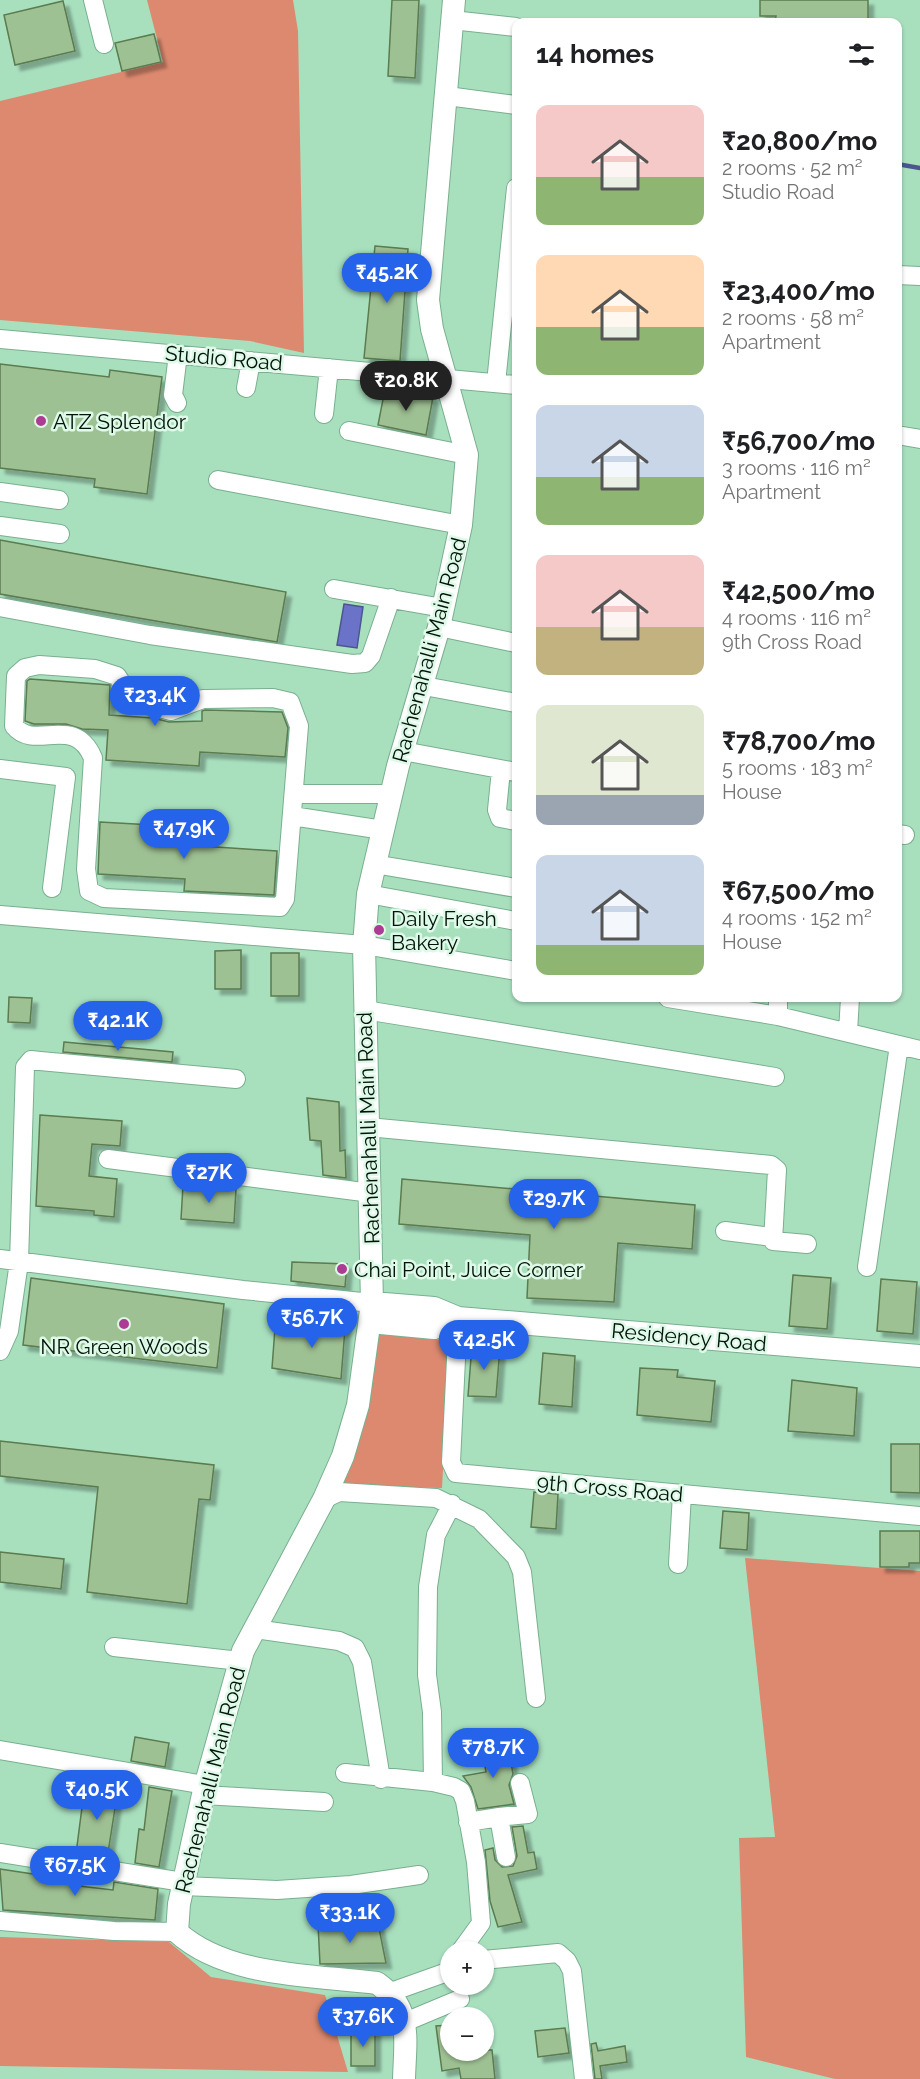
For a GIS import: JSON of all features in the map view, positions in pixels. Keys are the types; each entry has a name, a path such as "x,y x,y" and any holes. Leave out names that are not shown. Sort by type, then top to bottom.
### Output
{"street":[{"path":"93,0 104,44"},
{"path":"453,10 512,26"},
{"name":"Rachenahalli Main Road","path":"177,1932 183,1884 204,1790 240,1661 324,1499 343,1456 358,1405 371,1312 371,1193 364,945 368,894 382,830 403,751 424,686 441,618 461,525 467,455 432,328 428,300 453,10"},
{"path":"447,96 512,104"},
{"path":"496,382 512,227"},
{"path":"902,275 920,276"},
{"name":"Studio Road","path":"0,339 329,368 448,381 512,384"},
{"path":"177,403 173,395 178,354"},
{"path":"246,388 251,361"},
{"path":"324,414 329,368"},
{"path":"349,431 467,455"},
{"path":"902,436 920,439"},
{"path":"218,480 461,525"},
{"path":"0,492 57,505 0,500"},
{"path":"0,526 60,534"},
{"path":"334,589 391,598 441,618 512,642"},
{"path":"0,608 150,635 352,664 365,663 371,656 391,598"},
{"path":"39,665 95,669 117,676 133,701 171,711 203,699 273,698 290,702 299,726 292,816 285,899 280,907 116,899 95,895 86,885 93,758 87,744 79,736 19,732 15,726 16,676 25,668 39,665"},
{"path":"424,686 512,702"},
{"path":"403,751 509,771 497,810 500,818 512,820"},
{"path":"0,769 66,777 52,888"},
{"path":"294,794 392,794"},
{"path":"292,816 382,830"},
{"path":"374,864 512,887"},
{"path":"368,894 512,920"},
{"path":"0,915 364,945 512,970"},
{"path":"692,1002 777,1016 920,1050"},
{"path":"777,1016 778,1002"},
{"path":"848,1032 850,1002"},
{"path":"365,1010 775,1077"},
{"path":"867,1267 898,1045"},
{"path":"0,1351 9,1331 19,1262 22,1084 25,1066 31,1060 236,1079"},
{"path":"368,1127 771,1165 777,1170 773,1241 807,1244"},
{"path":"108,1159 371,1193"},
{"path":"725,1231 772,1237"},
{"path":"0,1259 243,1290 371,1312"},
{"name":"Residency Road","path":"371,1312 434,1308 458,1317 920,1356"},
{"name":"9th Cross Road","path":"458,1317 451,1462 456,1473 920,1516"},
{"path":"324,1499 339,1492 418,1496 452,1504 479,1519 516,1557 522,1572 536,1698"},
{"path":"678,1564 682,1494"},
{"path":"434,1782 432,1712 427,1675 428,1587 436,1534 452,1504"},
{"path":"255,1629 339,1641 355,1648 362,1662 381,1779"},
{"path":"114,1647 240,1661"},
{"path":"0,1750 204,1790 324,1802"},
{"path":"345,1773 381,1779 434,1782 461,1791 465,1801 476,1862 481,1923 467,1941"},
{"path":"468,1822 528,1814 519,1783"},
{"path":"499,1817 506,1857"},
{"path":"0,1853 183,1884 277,1890 351,1885 419,1875"},
{"path":"0,1921 114,1930 177,1932 191,1945 209,1955 246,1966 377,1983 391,1992 399,2004 405,2022 404,2079"},
{"path":"494,1959 558,1953 567,1961 572,1971 584,2079"},
{"path":"391,1992 440,1972"},
{"path":"405,2022 460,1999"}],"shaded area":[{"path":"147,0 293,0 298,31 304,353 250,341 0,320 0,101 163,62"},
{"path":"376,1334 450,1341 442,1488 340,1486"},
{"path":"745,1558 920,1571 920,2079 835,2079 746,2057 739,1838 775,1837"},
{"path":"0,1937 169,1942 211,1977 325,1995 348,2072 0,2066"}],"water":[{"path":"344,604 363,607 357,648 337,645"}],"building":[{"path":"392,0 419,0 415,78 388,76"},
{"path":"760,0 868,0 868,18 760,16"},
{"path":"63,1 75,51 15,65 4,15"},
{"path":"154,34 161,62 122,71 115,43"},
{"path":"375,246 408,249 400,361 364,358"},
{"path":"0,364 109,377 110,370 162,377 147,494 94,487 95,479 0,468"},
{"path":"385,389 433,397 426,435 378,425"},
{"path":"0,540 286,592 277,642 0,594"},
{"path":"30,679 110,685 109,715 153,718 169,722 202,721 202,711 205,710 282,712 288,728 285,757 200,752 199,766 106,760 108,730 82,729 66,724 34,724 25,721 27,681"},
{"path":"100,822 188,827 187,845 277,851 274,895 184,891 185,879 98,874"},
{"path":"241,950 241,989 215,989 215,951"},
{"path":"271,953 299,953 299,996 271,996"},
{"path":"9,997 32,998 30,1023 8,1022"},
{"path":"64,1042 173,1052 172,1062 63,1052"},
{"path":"307,1098 339,1102 340,1151 345,1150 346,1178 323,1175 321,1141 310,1140"},
{"path":"40,1115 122,1121 120,1146 92,1144 89,1176 117,1179 114,1217 94,1215 94,1211 36,1206"},
{"path":"402,1179 695,1205 692,1249 618,1243 614,1302 527,1298 530,1235 399,1224"},
{"path":"183,1186 236,1189 234,1223 181,1219"},
{"path":"292,1262 347,1264 345,1287 291,1281"},
{"path":"793,1275 831,1278 827,1329 789,1326"},
{"name":"NR Green Woods","path":"31,1278 224,1304 217,1368 23,1345"},
{"path":"881,1279 917,1282 913,1334 877,1331"},
{"path":"327,1314 346,1316 341,1379 272,1368 275,1328 326,1329"},
{"path":"472,1345 500,1347 496,1397 468,1396"},
{"path":"543,1353 575,1356 572,1407 539,1404"},
{"path":"640,1368 678,1370 677,1377 715,1381 711,1422 637,1415"},
{"path":"792,1380 857,1388 854,1436 788,1431"},
{"path":"0,1441 214,1465 210,1500 199,1499 187,1604 87,1592 98,1487 0,1476"},
{"path":"891,1444 920,1444 920,1493 891,1492"},
{"path":"534,1492 558,1494 556,1529 531,1527"},
{"path":"723,1511 749,1513 747,1550 720,1548"},
{"path":"880,1531 920,1531 920,1563 909,1563 909,1567 880,1567"},
{"path":"0,1552 64,1559 61,1589 0,1582"},
{"path":"135,1737 169,1743 165,1767 131,1761"},
{"path":"508,1745 513,1774 509,1785 514,1804 478,1809 471,1787 463,1776 486,1772 482,1750"},
{"path":"85,1784 118,1789 107,1859 76,1854"},
{"path":"149,1787 172,1791 159,1867 135,1863 139,1829 144,1830"},
{"path":"523,1826 528,1853 534,1852 537,1869 508,1875 522,1922 498,1927 490,1901 485,1850 493,1848 495,1860 502,1867 513,1866 517,1856 512,1827"},
{"path":"0,1869 79,1881 79,1886 113,1890 114,1882 158,1889 155,1920 3,1910"},
{"path":"348,1922 348,1925 378,1923 386,1963 320,1964 318,1924"},
{"path":"436,2026 440,2026 440,2056"},
{"path":"565,2028 569,2053 538,2057 535,2031"},
{"path":"375,2029 375,2066 351,2066 351,2030"},
{"path":"596,2043 598,2051 625,2046 627,2062 600,2066 602,2079 595,2079 591,2044"},
{"path":"441,2061 493,2061 495,2079 461,2079 459,2068 442,2071"}],"waterway":[{"path":"902,165 920,168"}],"place":[{"name":"ATZ Splendor","path":"41,421"},
{"name":"Daily Fresh Bakery","path":"379,930"},
{"name":"Chai Point, Juice Corner","path":"342,1269"},
{"name":"NR Green Woods","path":"124,1324"}]}
